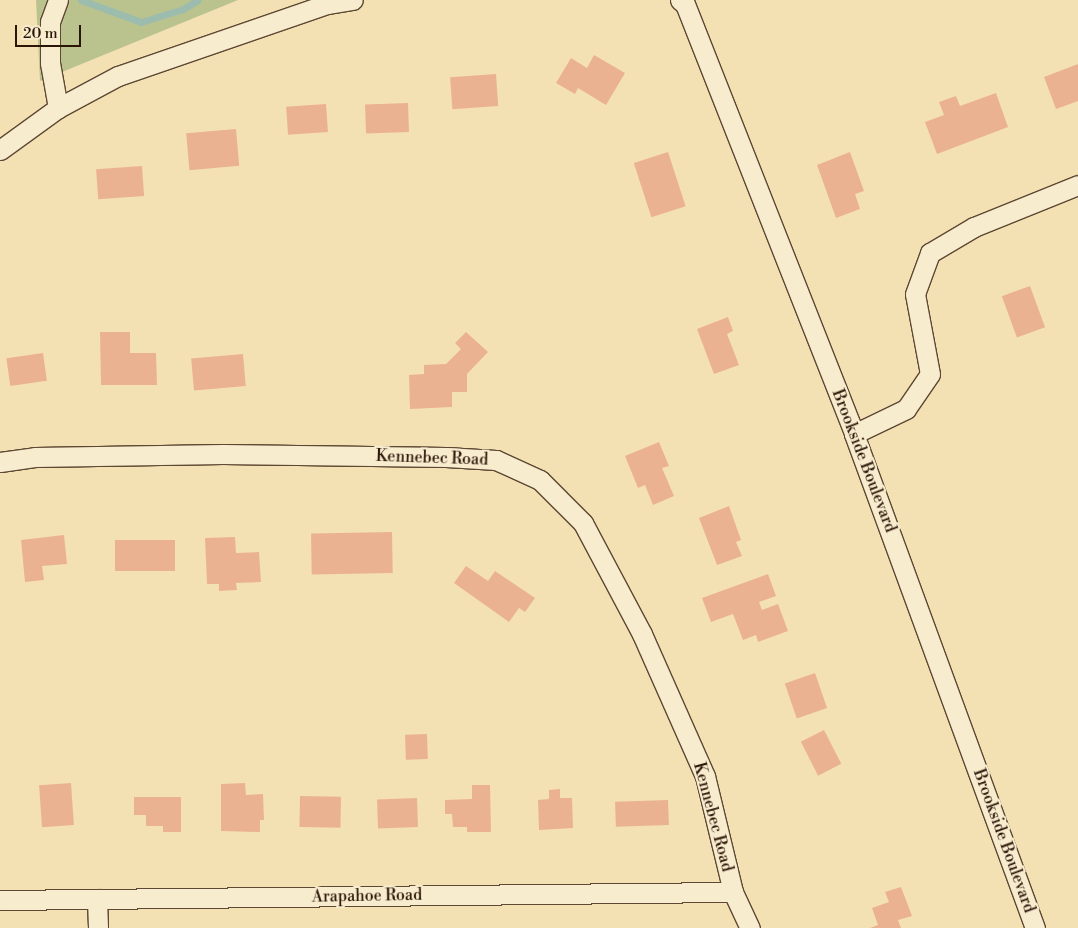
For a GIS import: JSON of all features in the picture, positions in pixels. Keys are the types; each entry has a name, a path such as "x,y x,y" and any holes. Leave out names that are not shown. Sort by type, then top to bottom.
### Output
{"street":[{"path":"58,0 50,22 50,63 58,108"},
{"path":"0,150 58,108 118,76 327,4 353,0"},
{"name":"Brookside Boulevard","path":"680,0 685,4 854,434 1035,928"},
{"path":"854,434 906,409 930,374 915,294 930,254 974,227 1078,186"},
{"name":"Kennebec Road","path":"0,462 35,457 223,454 446,457 496,460 540,480 583,522 642,634 705,776 733,892 750,928"},
{"name":"Arapahoe Road","path":"0,900 733,892"},
{"path":"97,899 98,928"}],"green space":[{"path":"36,0 238,0 40,81"}],"building":[{"path":"594,55 625,73 606,105 578,88 575,94 556,83 571,58 587,68"},
{"path":"1078,64 1078,101 1056,109 1044,77"},
{"path":"496,74 498,106 452,109 450,77"},
{"path":"996,93 1008,127 937,154 925,122 944,115 939,102 956,96 960,106"},
{"path":"408,103 409,132 366,133 365,105"},
{"path":"326,104 328,132 288,135 286,107"},
{"path":"236,129 239,166 189,170 186,133"},
{"path":"668,152 686,206 651,217 634,163"},
{"path":"850,152 864,191 855,194 860,209 836,218 817,165"},
{"path":"142,166 144,196 98,199 96,169"},
{"path":"1030,286 1045,327 1017,338 1002,296"},
{"path":"728,317 733,331 727,334 739,365 714,374 697,329"},
{"path":"100,332 130,332 130,353 156,353 157,385 101,385"},
{"path":"466,332 488,352 467,374 467,392 452,392 452,407 410,409 409,375 424,374 424,365 446,364 461,349 455,343"},
{"path":"43,353 47,381 10,386 6,358"},
{"path":"243,354 246,386 194,390 191,359"},
{"path":"659,442 669,466 662,468 674,496 653,505 645,485 638,488 625,456"},
{"path":"729,506 741,540 736,542 742,556 717,565 699,518"},
{"path":"392,532 393,573 312,574 311,533"},
{"path":"64,535 67,564 42,566 44,580 25,582 21,540"},
{"path":"235,537 236,553 259,552 261,582 236,583 237,590 219,591 219,584 207,584 205,538"},
{"path":"115,540 175,540 175,571 115,571"},
{"path":"466,566 488,581 495,571 535,598 525,612 519,608 509,622 454,583"},
{"path":"768,574 776,596 759,602 762,610 778,604 788,631 758,642 756,635 743,640 733,614 711,622 702,598"},
{"path":"815,673 827,708 797,718 785,683"},
{"path":"824,730 841,764 818,776 801,742"},
{"path":"427,734 428,759 406,760 405,735"},
{"path":"71,783 74,825 42,827 39,785"},
{"path":"245,783 246,795 263,794 264,820 260,820 260,832 221,831 221,784"},
{"path":"472,785 490,785 491,832 467,832 467,827 453,827 452,814 445,814 445,800 472,799"},
{"path":"560,789 560,798 572,798 573,828 539,830 538,800 549,799 549,790"},
{"path":"300,796 341,797 340,828 299,827"},
{"path":"134,797 181,797 181,832 163,832 163,826 146,826 146,815 134,815"},
{"path":"417,798 418,827 378,828 377,799"},
{"path":"668,800 669,825 616,827 615,802"},
{"path":"901,887 912,916 898,920 901,928 870,928 878,925 872,908 889,902 885,892"}],"waterway":[{"path":"81,0 141,22 183,9 198,0"}]}
